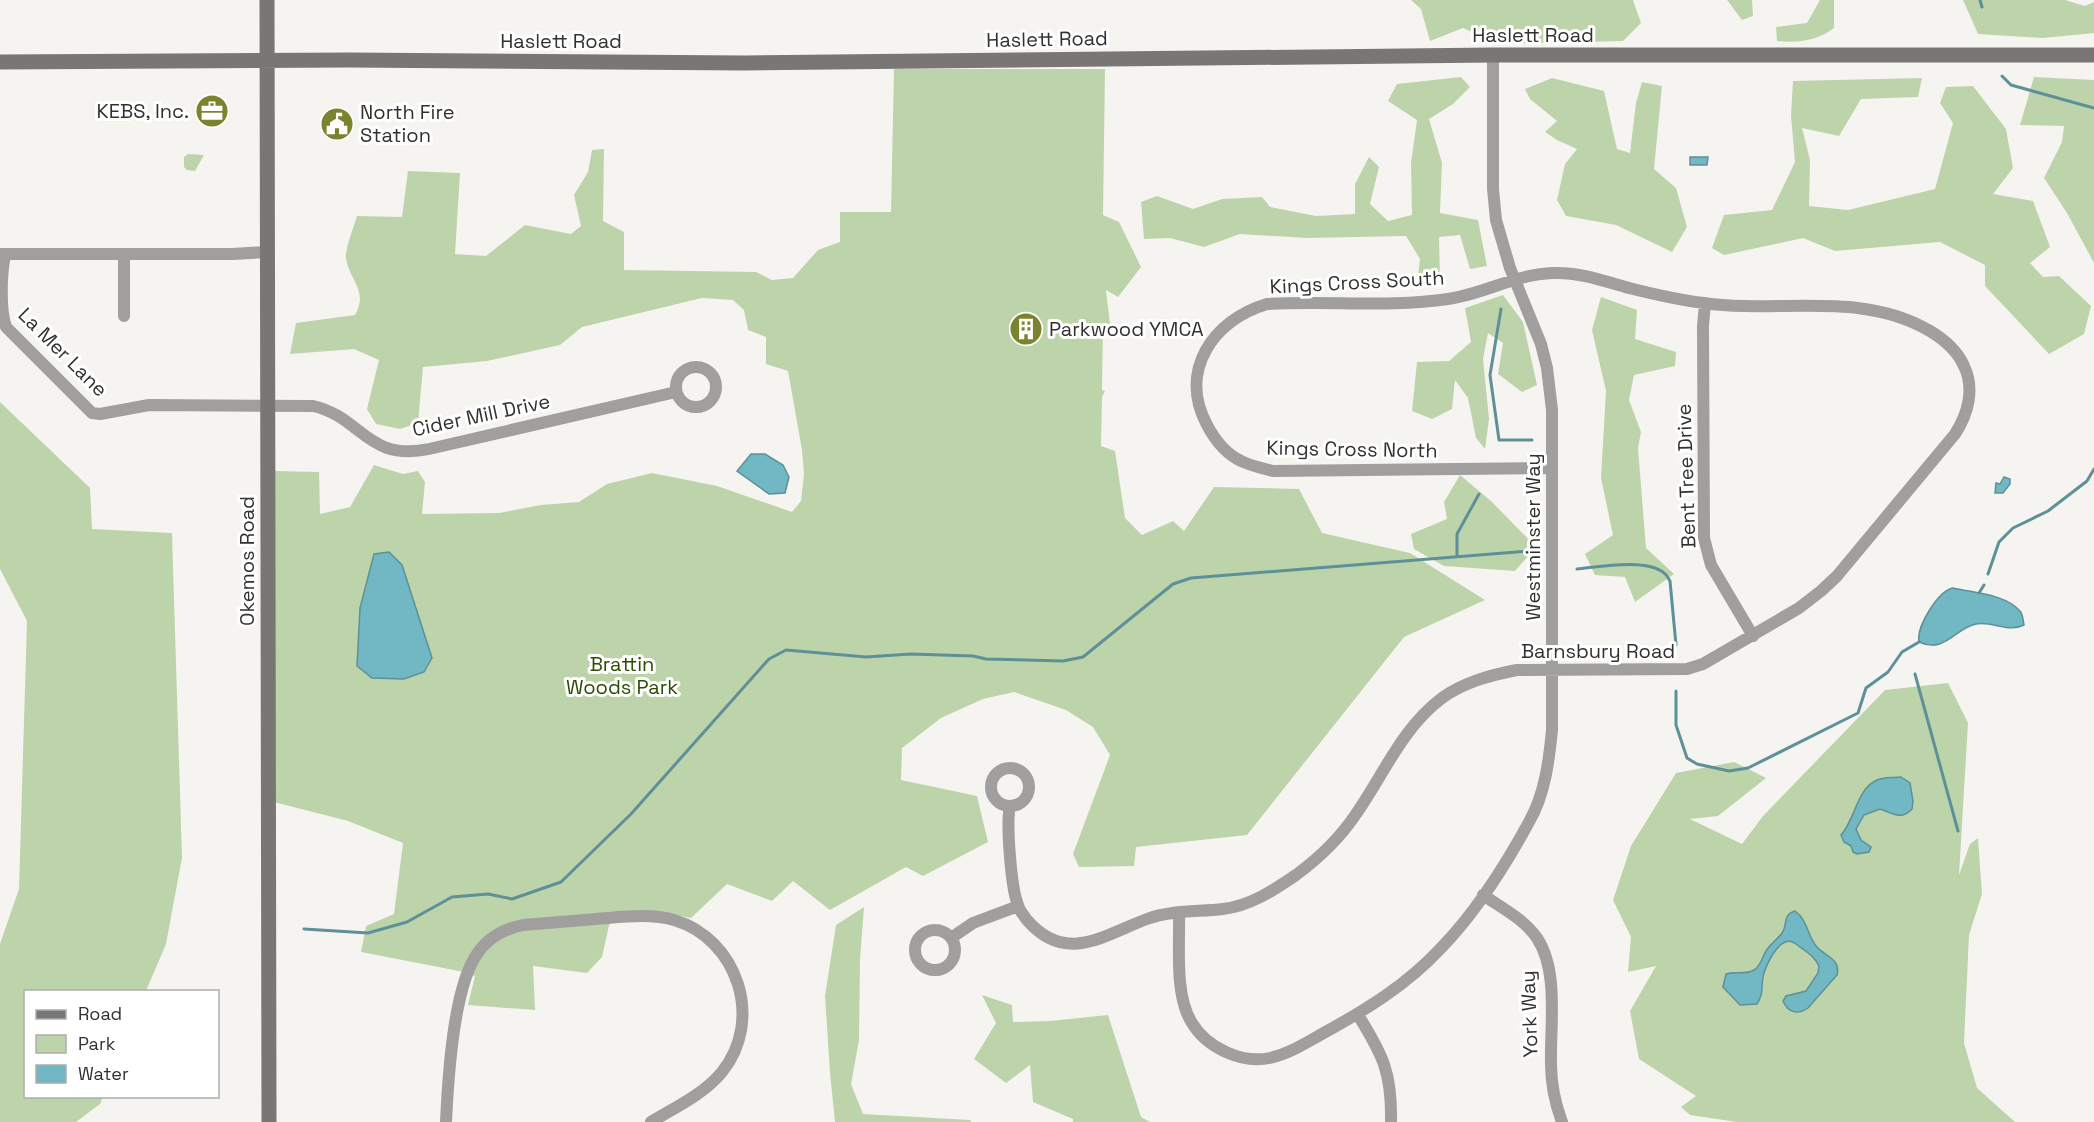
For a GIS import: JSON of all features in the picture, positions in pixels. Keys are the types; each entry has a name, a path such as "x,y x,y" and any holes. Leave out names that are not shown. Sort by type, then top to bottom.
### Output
{"main road":[{"name":"Okemos Road","path":"267,0 269,1122"},
{"name":"Haslett Road","path":"0,62 268,60 744,63 1493,55 2094,55"}],"street":[{"name":"Westminster Way","path":"1179,912 1180,986 1184,1006 1192,1024 1205,1039 1224,1052 1247,1059 1269,1058 1290,1051 1358,1015 1421,969 1443,947 1483,895 1530,820 1543,787 1552,730 1552,410 1547,368 1541,344 1515,280 1496,220 1493,189 1493,55"},
{"path":"3,255 267,252"},
{"path":"124,254 124,316"},
{"name":"La Mer Lane","path":"3,255 3,320 6,327 92,413 100,414 148,405 267,405"},
{"name":"Kings Cross South","path":"1197,389 1201,360 1207,347 1225,325 1251,309 1267,304 1439,300 1468,295 1528,276 1554,273 1579,275 1650,293 1705,303"},
{"name":"Bent Tree Drive","path":"1705,303 1703,326 1704,538 1711,565 1753,636"},
{"name":"Barnsbury Road","path":"1018,906 1028,921 1041,932 1057,941 1072,944 1104,939 1149,918 1179,912 1224,909 1251,902 1274,889 1320,855 1356,814 1410,728 1444,696 1468,683 1518,670 1687,669 1703,664 1799,608 1837,576 1955,434 1967,410 1969,384 1963,362 1947,343 1924,328 1895,315 1870,309 1843,306 1756,306 1705,303"},
{"name":"Kings Cross North","path":"1197,389 1202,416 1215,439 1233,456 1256,467 1272,471 1552,468"},
{"name":"Cider Mill Drive","path":"267,405 320,408 341,417 376,444 409,451 429,449 676,392"},
{"path":"951,938 973,923 1018,906 1014,889 1008,822 1010,806"},
{"name":"York Way","path":"1483,895 1518,918 1536,938 1546,957 1551,990 1552,1082 1554,1099 1562,1122"},
{"path":"446,1122 450,1065 460,1000 471,965 482,947 503,931 523,925 649,916 684,923 714,943 729,962 739,984 743,1007 739,1040 724,1070 709,1086 651,1122"},
{"path":"1358,1015 1387,1070 1390,1085 1391,1122"}],"green space":[{"path":"1411,0 1633,0 1641,23 1623,41 1498,44 1463,28 1430,41 1421,9"},
{"path":"1727,0 1752,0 1753,16 1742,20"},
{"path":"1820,0 1834,0 1834,28 1821,36 1807,40 1777,41 1776,27 1807,23"},
{"path":"1963,0 2065,0 2085,6 2094,2 2094,33 2043,38 1978,34"},
{"name":"Brattin Woods Park","path":"894,69 1105,69 1103,215 1119,222 1141,267 1118,297 1106,290 1110,324 1103,326 1102,390 1105,391 1102,397 1101,446 1115,451 1125,518 1142,535 1173,521 1184,531 1214,487 1299,489 1322,533 1410,553 1485,600 1404,637 1247,835 1136,847 1134,866 1079,867 1073,854 1110,755 1093,727 1066,710 1014,692 983,699 941,718 902,748 901,780 977,796 988,842 923,876 906,867 830,910 793,881 772,901 727,884 691,918 652,911 612,912 602,957 587,973 533,966 535,1010 468,1005 475,976 361,952 366,926 394,914 403,843 348,821 274,802 275,471 319,472 320,514 350,507 374,465 403,474 418,471 425,482 422,514 499,513 541,505 579,502 607,484 652,473 717,486 792,512 801,501 804,474 788,371 766,364 766,337 748,330 744,310 733,300 702,298 582,327 560,345 487,361 423,367 418,423 400,429 376,424 367,409 379,360 354,349 290,354 296,323 355,315 359,307 359,292 346,258 348,243 357,216 402,217 408,171 460,173 455,254 486,256 525,225 571,234 581,226 574,195 588,172 592,150 604,149 603,221 624,232 624,270 756,272 772,280 793,278 818,250 840,242 840,212 891,212"},
{"path":"1461,77 1470,87 1453,104 1429,119 1442,163 1440,213 1478,220 1487,266 1470,269 1460,235 1439,237 1440,280 1417,285 1420,259 1406,236 1307,238 1240,234 1204,247 1170,238 1144,239 1141,202 1157,196 1193,209 1222,199 1262,197 1270,207 1316,216 1355,214 1355,184 1369,157 1379,167 1370,204 1388,221 1412,215 1411,163 1417,120 1388,101 1397,84"},
{"path":"2034,77 2094,80 2094,263 2067,213 2044,178 2062,142 2064,126 2020,125"},
{"path":"1552,78 1604,91 1617,149 1630,153 1636,103 1642,82 1662,86 1654,169 1676,188 1687,227 1672,252 1616,225 1566,216 1557,200 1565,164 1577,149 1545,132 1557,121 1530,99 1525,89"},
{"path":"1922,78 1918,97 1861,99 1839,136 1802,128 1810,160 1809,206 1848,210 1935,189 1953,123 1940,103 1946,87 1973,86 2006,129 2013,168 1993,194 2033,201 2050,247 2030,263 2043,277 2059,276 2091,306 2084,334 2049,354 1985,286 1985,265 1940,242 1835,251 1803,238 1724,255 1712,248 1724,215 1772,210 1795,162 1791,116 1793,81"},
{"path":"188,154 204,155 195,171 184,167 184,157"},
{"path":"1503,295 1523,322 1537,385 1522,392 1498,374 1503,343 1488,333 1483,359 1489,419 1485,449 1476,438 1468,398 1455,380 1452,409 1432,419 1412,411 1417,362 1449,361 1471,342 1465,308"},
{"path":"1601,297 1637,310 1635,339 1676,352 1675,366 1634,375 1629,400 1641,432 1638,448 1646,548 1674,574 1635,602 1625,577 1595,575 1585,554 1613,535 1601,478 1606,391 1592,330"},
{"path":"0,402 90,488 92,529 172,533 182,858 166,944 146,990 24,990 24,1098 103,1098 100,1104 76,1122 0,1122 0,944 19,889 27,621 0,569"},
{"path":"1460,475 1492,502 1536,547 1515,571 1444,566 1414,549 1411,534 1447,519 1444,502"},
{"path":"1948,683 1968,723 1959,875 1970,844 1978,838 1982,894 1969,935 1964,1043 1977,1088 2015,1122 1737,1122 1690,1115 1681,1107 1696,1096 1639,1059 1630,1011 1656,966 1628,972 1631,937 1613,900 1631,846 1676,773 1734,762 1766,778 1718,816 1690,819 1742,844 1763,816 1885,690"},
{"path":"864,907 860,959 859,1040 851,1084 863,1114 970,1120 971,1122 835,1122 825,996 836,925"},
{"path":"982,995 1012,1005 1013,1022 1108,1015 1141,1117 1150,1122 1073,1122 1073,1119 1033,1102 1030,1065 1006,1083 974,1059 996,1023"}],"water":[{"path":"1690,157 1708,157 1707,165 1690,165"},
{"path":"751,454 765,454 783,465 789,477 785,493 769,494 737,471"},
{"path":"2004,477 2010,479 2010,484 2003,493 1995,493 1996,483 2000,484"},
{"path":"389,552 402,565 432,658 424,672 404,679 372,678 357,666 360,608 374,554"},
{"path":"1953,588 1989,595 2014,605 2020,611 2024,625 2012,628 1976,624 1943,643 1928,645 1919,642 1921,628 1929,610 1941,596"},
{"path":"1901,777 1910,783 1912,809 1904,815 1880,809 1864,815 1856,829 1861,840 1871,847 1869,852 1857,854 1853,852 1851,846 1844,842 1841,835 1865,790 1877,780"},
{"path":"1795,911 1803,919 1817,947 1837,965 1837,975 1808,1008 1797,1012 1790,1010 1783,1001 1786,996 1806,991 1818,973 1819,966 1806,951 1791,941 1786,942 1776,950 1769,962 1757,1004 1740,1005 1723,987 1726,974 1747,972 1756,968 1784,930 1788,915"}],"waterway":[{"path":"1980,0 1982,7"},
{"path":"2002,76 2011,85 2094,108"},
{"path":"1501,309 1490,375 1499,440 1532,440"},
{"path":"1988,574 1999,542 2013,528 2048,511 2087,481 2094,469"},
{"path":"1457,556 1457,534 1479,494"},
{"path":"304,929 368,933 407,922 452,897 488,894 512,899 561,882 631,814 769,659 786,650 866,657 911,654 1063,661 1083,657 1173,584 1191,578 1528,551"},
{"path":"1577,569 1634,565 1656,568 1665,574 1670,581 1676,645"},
{"path":"1979,593 1984,585"},
{"path":"1676,691 1676,725 1687,758 1697,764 1729,771 1748,768 1858,713 1866,688 1888,672 1902,652 1919,642"},
{"path":"1915,674 1958,831"}],"place":[{"name":"KEBS, Inc.","path":"212,111"},
{"name":"North Fire Station","path":"337,124"},
{"name":"Parkwood YMCA","path":"1026,329"}]}
